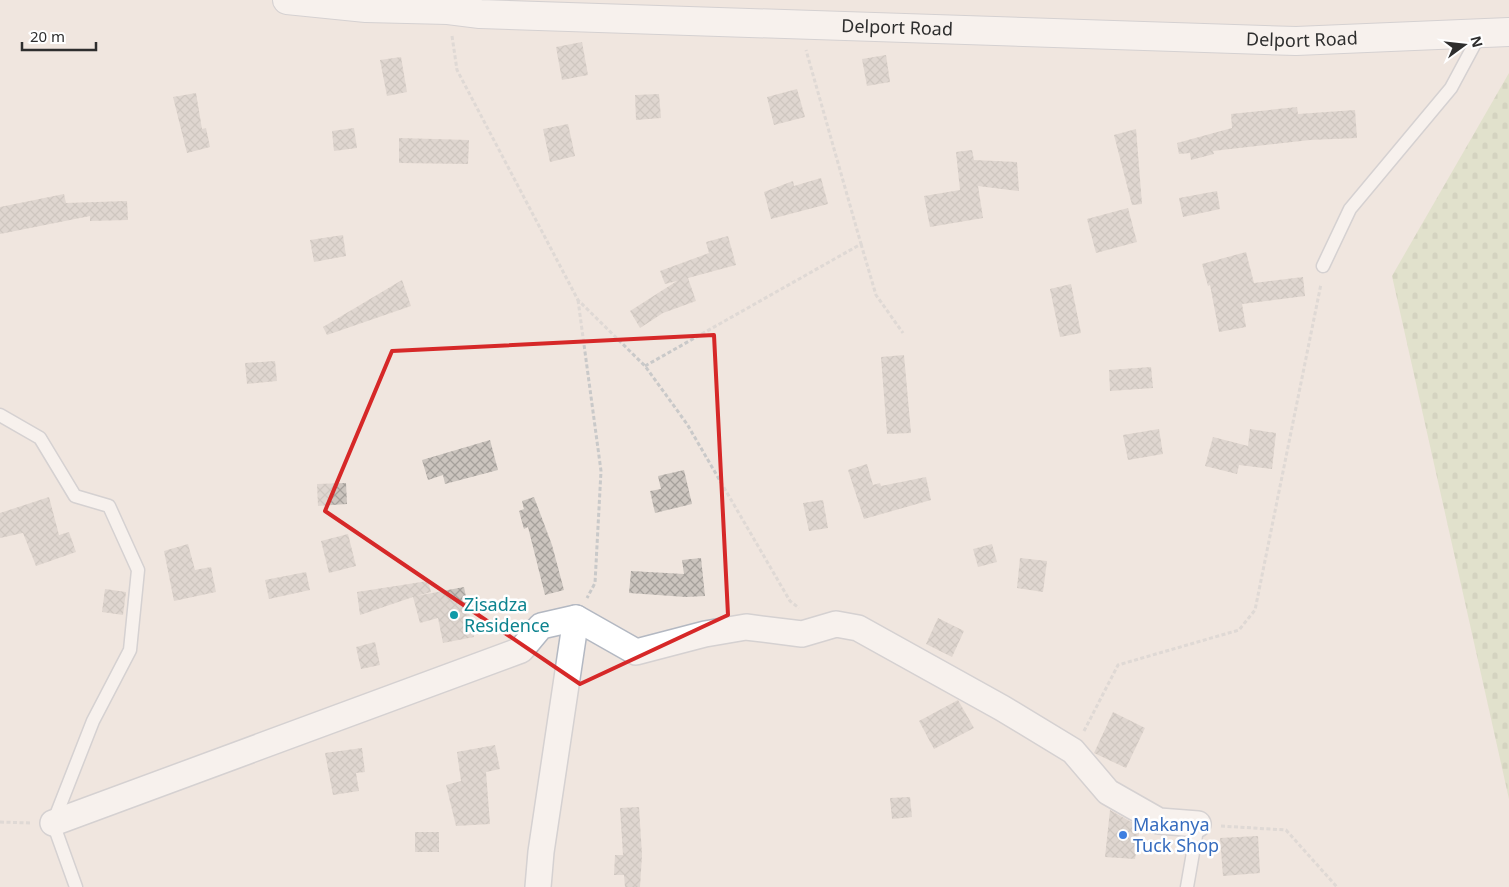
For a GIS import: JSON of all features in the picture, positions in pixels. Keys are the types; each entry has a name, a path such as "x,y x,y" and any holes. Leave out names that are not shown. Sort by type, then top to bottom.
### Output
{"street":[{"name":"Delport Road","path":"286,0 366,8 448,10 504,8 799,26 1296,41 1509,32"},
{"path":"53,823 521,650 541,626 576,618 636,652 705,634 746,626 802,634 836,624 858,628 1002,708 1073,752 1108,792 1159,820 1198,824"},
{"path":"538,887 541,852 576,618"}],"lane":[{"path":"1323,266 1350,209 1451,88 1480,34"},
{"path":"0,415 40,438 75,496 109,506 138,570 130,650 92,721 53,823 76,887"},
{"path":"1187,887 1198,824"}],"path":[{"path":"448,10 458,70 578,300 645,366 687,424 790,601 809,616 836,624"},
{"path":"799,26 876,295 903,334"},
{"path":"645,366 861,244"},
{"path":"1073,752 1118,665 1239,630 1255,610 1318,304 1323,266"},
{"path":"576,618 595,583 601,471 578,300"},
{"path":"1198,824 1286,830 1337,887"}],"highlighted area":[{"path":"714,335 728,615 580,684 325,511 392,351"}],"green space":[{"path":"1509,73 1509,799 1392,276"}],"building":[{"path":"582,42 588,75 562,80 556,47"},
{"path":"886,55 890,82 867,86 862,59"},
{"path":"401,57 407,92 387,96 380,60"},
{"path":"797,89 805,117 774,125 767,97"},
{"path":"196,93 202,129 206,128 210,147 187,153 173,97"},
{"path":"659,94 661,118 636,120 635,95"},
{"path":"1297,107 1298,114 1355,110 1357,138 1310,140 1213,151 1214,154 1191,160 1190,153 1179,154 1177,143 1232,128 1231,114"},
{"path":"568,124 575,156 550,162 543,129"},
{"path":"354,128 357,148 334,151 332,131"},
{"path":"1136,129 1142,204 1132,205 1114,135"},
{"path":"399,138 469,140 468,164 399,163"},
{"path":"972,150 974,160 1017,162 1019,191 978,186 983,218 930,227 924,196 960,190 956,152"},
{"path":"821,178 828,204 771,219 764,192 793,181 794,186"},
{"path":"1217,191 1220,209 1183,217 1179,198"},
{"path":"64,194 66,203 127,201 128,220 90,221 90,216 0,234 0,207"},
{"path":"1128,208 1137,242 1096,253 1087,219"},
{"path":"343,235 346,256 314,262 310,240"},
{"path":"728,236 736,265 688,278 696,301 663,313 640,328 630,311 677,281 665,284 660,271 709,253 706,242"},
{"path":"1246,252 1254,283 1303,277 1305,296 1242,304 1246,327 1219,332 1210,285 1208,286 1202,264"},
{"path":"402,280 411,306 327,335 323,327"},
{"path":"1071,284 1081,333 1060,337 1050,289"},
{"path":"904,355 911,433 887,434 881,357"},
{"path":"275,361 277,381 247,384 245,363"},
{"path":"1151,367 1153,388 1110,391 1109,370"},
{"path":"1159,429 1163,454 1128,460 1123,435"},
{"path":"1250,429 1276,433 1272,469 1239,465 1237,474 1205,466 1213,437 1248,446"},
{"path":"490,440 498,470 445,484 443,475 428,480 422,460"},
{"path":"867,464 873,485 880,483 881,486 926,477 931,500 864,519 848,470"},
{"path":"684,470 692,504 655,513 650,491 661,489 658,476"},
{"path":"346,483 347,504 318,506 317,484"},
{"path":"49,497 59,535 69,532 76,552 36,566 23,533 0,538 0,513"},
{"path":"534,497 552,545 564,590 545,595 528,527 524,529 519,511 524,509 522,501"},
{"path":"823,500 828,528 809,531 803,503"},
{"path":"348,534 356,566 329,573 321,541"},
{"path":"188,544 195,570 211,567 216,592 174,601 164,551"},
{"path":"992,544 997,562 978,567 973,549"},
{"path":"701,558 705,596 686,597 629,593 631,571 684,574 682,560"},
{"path":"1020,558 1047,561 1043,592 1017,588"},
{"path":"306,572 310,590 269,599 265,580"},
{"path":"428,581 431,592 416,596 464,587 474,637 443,643 438,618 420,623 413,597 360,615 357,592"},
{"path":"105,589 126,592 123,615 102,612"},
{"path":"938,618 964,631 952,657 926,644"},
{"path":"375,642 380,665 361,669 356,647"},
{"path":"958,700 974,728 934,749 919,721"},
{"path":"1113,712 1145,728 1126,768 1094,753"},
{"path":"495,745 500,769 486,772 490,824 456,826 446,785 461,781 457,752"},
{"path":"362,748 365,772 356,773 359,791 333,795 325,753"},
{"path":"910,797 912,817 892,819 890,798"},
{"path":"639,807 642,855 640,887 625,887 624,875 614,875 615,855 623,855 620,808"},
{"name":"Makanya Tuck Shop","path":"1110,810 1140,827 1135,859 1105,857"},
{"path":"415,832 439,832 439,852 415,852"},
{"path":"1258,836 1260,873 1223,876 1220,838"}],"place":[{"name":"Zisadza Residence","path":"454,615"},
{"name":"Makanya Tuck Shop","path":"1123,835"}]}
